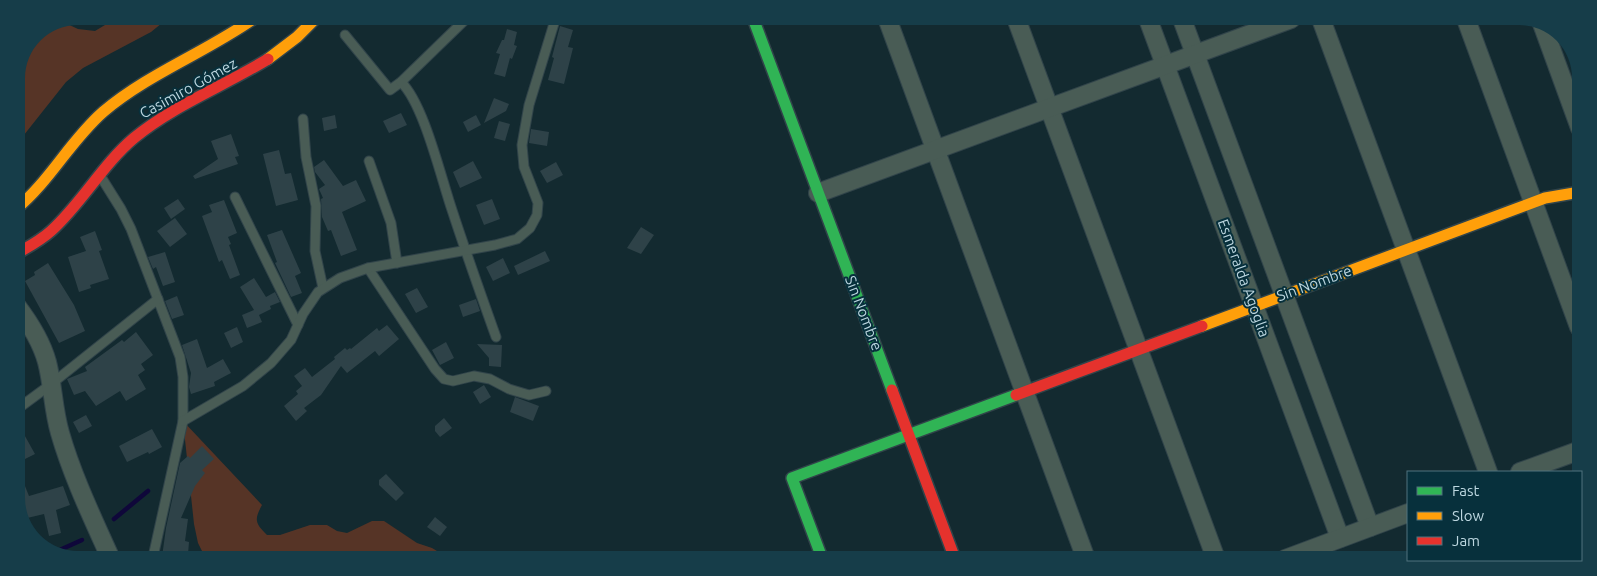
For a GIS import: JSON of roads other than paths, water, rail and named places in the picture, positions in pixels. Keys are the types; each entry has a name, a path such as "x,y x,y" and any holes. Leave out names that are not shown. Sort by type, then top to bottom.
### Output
{"street":[{"name":"Casimiro Gómez","path":"25,201 34,193 90,123 123,97 165,70 244,25"},
{"name":"Casimiro Gómez","path":"25,251 57,225 97,172 142,131 272,57 296,39 309,25"},
{"name":"Sin Nombre","path":"756,25 953,551"},
{"path":"890,25 1083,551"},
{"path":"1019,25 1213,551"},
{"name":"Esmeralda Agoglia","path":"1150,25 1340,538"},
{"path":"1184,25 1370,527"},
{"path":"818,193 1274,25"},
{"path":"1323,25 1488,471"},
{"path":"1468,25 1572,308"},
{"path":"1545,31 1572,106"},
{"path":"72,144 83,156"},
{"name":"Sin Nombre","path":"819,551 792,478 1533,203 1558,195 1572,193"},
{"path":"25,318 39,339 47,362 55,413 67,454 107,551"},
{"path":"1523,471 1572,453"},
{"path":"1306,551 1407,513"}],"lane":[{"path":"344,35 390,90 401,82 460,25"},
{"path":"183,421 243,386 271,363 291,340 303,314 318,292 340,278 368,268 517,239 530,228 537,215 538,203 524,167 522,145 529,105 554,25"},
{"path":"401,82 408,90 422,118 465,250 496,337"},
{"path":"302,118 306,157 316,206 316,251 323,288"},
{"path":"369,161 390,223 397,263"},
{"path":"97,172 110,190 131,229 180,357 184,377 183,421 154,551"},
{"path":"235,197 298,325"},
{"path":"368,268 435,369 444,379 453,381 474,376 529,395 546,391"},
{"path":"25,403 158,299"}],"waterway":[{"path":"114,519 148,491"},
{"path":"63,549 82,540"}]}
